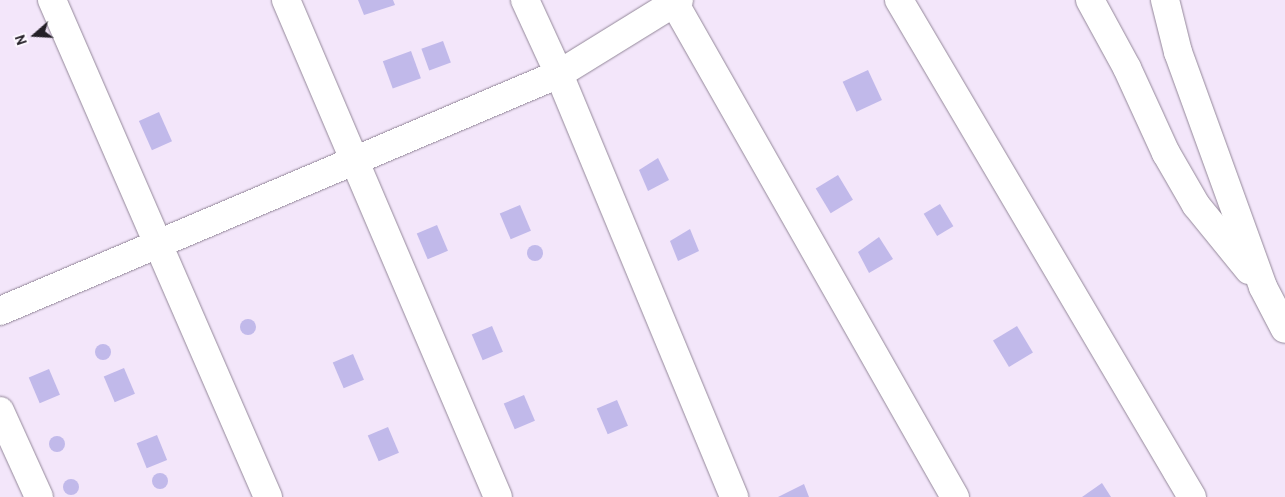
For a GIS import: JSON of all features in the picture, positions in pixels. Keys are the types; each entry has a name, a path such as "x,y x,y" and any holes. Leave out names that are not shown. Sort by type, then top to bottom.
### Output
{"street":[{"path":"52,0 268,497"},
{"path":"286,0 498,497"},
{"path":"525,0 559,74 734,497"},
{"path":"899,0 1192,497"},
{"path":"1090,0 1126,68 1166,152 1196,205 1263,287"},
{"path":"1165,0 1178,52 1263,287 1285,329"},
{"path":"0,311 354,163 559,74 677,2 955,497"},
{"path":"0,411 39,497"}],"building":[{"path":"358,0 393,0 395,5 364,15"},
{"path":"443,41 451,63 429,70 421,49"},
{"path":"411,51 421,78 393,89 383,61"},
{"path":"868,70 882,100 857,112 843,82"},
{"path":"159,112 172,141 152,150 139,121"},
{"path":"658,158 669,180 648,191 639,170"},
{"path":"838,175 853,200 831,213 816,188"},
{"path":"940,204 953,226 937,236 924,214"},
{"path":"520,205 531,231 511,239 500,214"},
{"path":"437,225 448,251 428,259 417,234"},
{"path":"690,229 699,251 678,261 670,241"},
{"path":"879,237 893,259 869,273 858,252"},
{"path":"535,245 541,247 543,253 541,259 535,261 529,259 527,253 529,247"},
{"path":"248,319 254,321 256,327 254,333 248,335 242,333 240,327 242,321"},
{"path":"492,326 503,352 483,360 472,335"},
{"path":"1017,326 1033,353 1009,367 993,340"},
{"path":"103,344 109,346 111,352 109,358 103,360 97,358 95,352 97,346"},
{"path":"353,354 364,380 344,388 333,363"},
{"path":"124,368 135,394 115,402 104,377"},
{"path":"49,369 60,395 40,403 29,378"},
{"path":"524,395 535,421 515,429 504,404"},
{"path":"617,400 628,426 608,434 597,409"},
{"path":"388,427 399,453 379,461 368,436"},
{"path":"157,435 167,460 147,468 137,443"},
{"path":"57,436 63,438 65,444 63,450 57,452 51,450 49,444 51,438"},
{"path":"160,473 166,475 168,481 166,487 160,489 154,487 152,481 154,475"},
{"path":"71,479 77,481 79,487 77,493 71,495 65,493 63,487 65,481"},
{"path":"1102,483 1111,497 1082,497"},
{"path":"804,484 809,497 778,497"}]}
